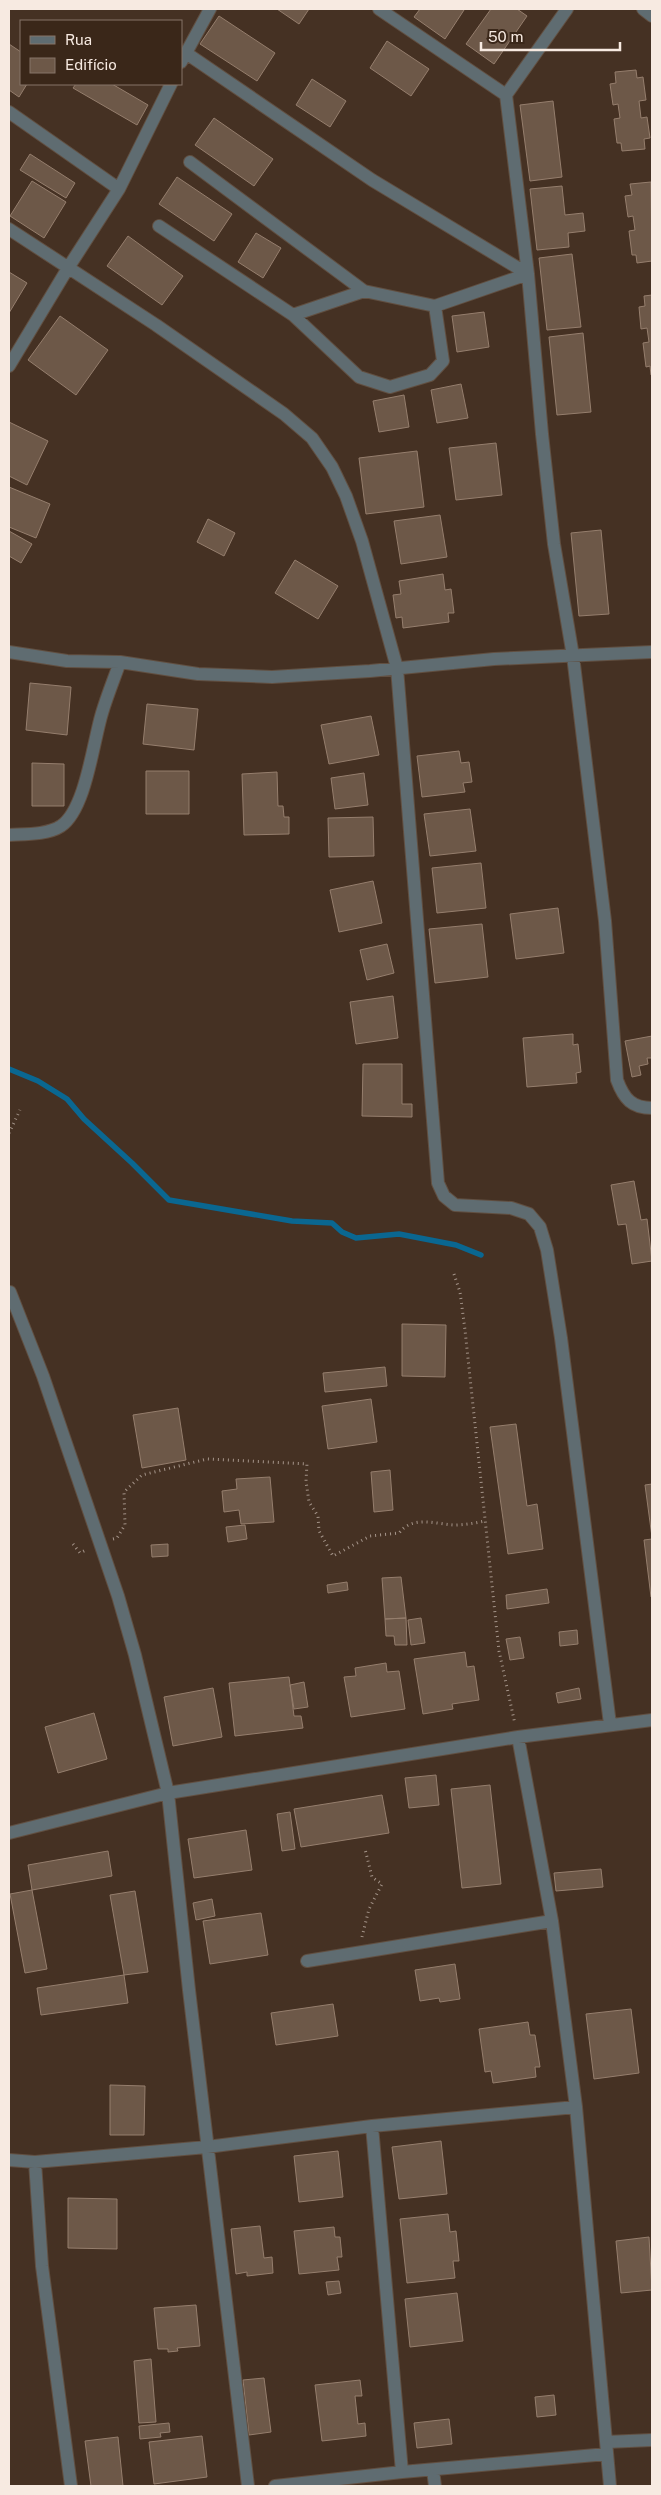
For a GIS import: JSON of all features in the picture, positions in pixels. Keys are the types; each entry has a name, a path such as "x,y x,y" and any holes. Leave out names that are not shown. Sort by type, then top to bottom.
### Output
{"street":[{"path":"210,9 183,58 372,180 528,274"},
{"path":"379,9 506,95"},
{"path":"568,9 506,95 528,274 554,544 573,656 605,921 617,1080 622,1093 629,1102 640,1108 652,1108"},
{"path":"643,9 652,16"},
{"path":"9,366 68,268 119,189 171,85"},
{"path":"9,112 119,189"},
{"path":"190,162 364,291 435,306 528,274"},
{"path":"158,226 293,315 359,377 390,387 430,375 443,361 435,306"},
{"path":"9,229 252,390 312,438 332,467 346,496 362,542 397,668 438,1183 444,1196 456,1205 511,1208 530,1214 540,1227 547,1250 562,1338 610,1724"},
{"path":"293,315 364,291"},
{"path":"9,652 67,661 120,662 198,674 252,677 323,675 494,659 652,652"},
{"path":"9,835 51,830 66,822 76,805 83,786 102,712 120,662"},
{"path":"10,1292 43,1376 100,1544 135,1655 168,1793 207,2147 248,2486"},
{"path":"9,1833 168,1793 518,1737 652,1720"},
{"path":"518,1737 552,1921 576,2107 610,2486"},
{"path":"306,1961 552,1921"},
{"path":"9,2160 35,2162 207,2147 372,2126 576,2107"},
{"path":"372,2126 402,2472"},
{"path":"35,2162 42,2266 71,2486"},
{"path":"275,2486 433,2470 607,2448 652,2440"},
{"path":"433,2470 434,2486"}],"path":[{"path":"9,1133 20,1110"},
{"path":"454,1274 460,1292 465,1330 499,1651 518,1737"},
{"path":"73,1544 80,1553 117,1538 125,1525 124,1492 142,1475 207,1460 306,1464 309,1502 318,1516 319,1531 333,1556 370,1536 399,1533 405,1526 416,1522 454,1525 485,1521"},
{"path":"361,1953 369,1909 382,1884 372,1877 365,1849"}],"building":[{"path":"277,9 309,9 299,24"},
{"path":"420,9 464,10 445,39 414,17"},
{"path":"491,9 517,9 527,16 494,64 466,44"},
{"path":"219,16 275,53 257,81 200,44"},
{"path":"387,41 429,69 411,96 370,68"},
{"path":"9,44 20,51 20,85 26,85 19,97 9,90"},
{"path":"636,70 637,78 643,77 646,100 639,101 641,118 647,117 650,138 644,139 645,149 622,151 621,143 617,143 614,119 620,118 618,104 613,105 610,84 616,83 615,72"},
{"path":"312,79 346,101 330,127 296,105"},
{"path":"75,85 114,85 148,105 137,125 73,88"},
{"path":"553,101 562,177 530,181 520,105"},
{"path":"214,118 273,159 254,186 195,145"},
{"path":"30,154 75,183 66,198 20,170"},
{"path":"177,177 232,214 214,241 159,204"},
{"path":"32,181 66,202 44,238 10,216"},
{"path":"651,182 652,261 637,263 636,255 632,255 629,231 635,230 633,216 628,217 625,196 632,195 630,184"},
{"path":"562,186 565,215 583,213 585,231 568,233 569,247 537,250 530,189"},
{"path":"256,233 281,248 263,278 238,262"},
{"path":"128,236 183,276 162,305 107,266"},
{"path":"572,254 581,327 547,330 539,258"},
{"path":"9,272 27,283 9,313"},
{"path":"652,295 651,375 650,366 646,367 643,343 649,342 647,328 641,329 639,307 645,306 644,296"},
{"path":"484,312 489,347 457,352 452,316"},
{"path":"60,316 108,350 76,395 28,360"},
{"path":"583,333 591,412 557,415 549,337"},
{"path":"461,384 468,418 437,423 431,390"},
{"path":"404,395 409,427 379,432 373,401"},
{"path":"9,422 48,441 27,485 9,476"},
{"path":"496,443 502,495 456,500 449,448"},
{"path":"417,451 424,507 366,514 359,458"},
{"path":"9,487 50,504 36,538 9,527"},
{"path":"440,515 447,557 401,564 394,521"},
{"path":"208,519 235,533 224,556 197,542"},
{"path":"601,530 609,614 579,616 571,533"},
{"path":"9,531 32,544 21,563 9,556"},
{"path":"295,560 338,586 318,619 275,593"},
{"path":"443,574 445,590 451,589 454,613 448,613 449,622 403,628 402,617 396,618 393,595 401,594 399,581"},
{"path":"30,683 71,687 67,735 26,730"},
{"path":"147,704 198,709 194,750 143,744"},
{"path":"371,716 379,755 329,764 321,725"},
{"path":"459,751 461,763 469,762 472,782 463,783 465,792 422,797 417,756"},
{"path":"32,763 64,764 64,806 32,806"},
{"path":"146,771 189,771 189,814 146,814"},
{"path":"277,772 278,806 283,806 284,817 289,817 289,834 244,835 242,774"},
{"path":"364,773 368,805 335,809 331,778"},
{"path":"470,809 476,851 430,856 424,814"},
{"path":"373,817 374,856 329,857 328,818"},
{"path":"481,863 486,908 437,913 432,868"},
{"path":"373,881 382,923 339,932 330,890"},
{"path":"558,908 564,953 516,959 510,914"},
{"path":"482,924 488,977 435,983 429,929"},
{"path":"387,944 394,973 367,980 360,950"},
{"path":"393,996 398,1038 356,1044 350,1002"},
{"path":"573,1034 573,1045 578,1044 581,1072 576,1073 577,1083 527,1087 523,1038"},
{"path":"652,1036 652,1058 647,1058 648,1064 639,1066 641,1075 632,1077 625,1041"},
{"path":"363,1064 402,1064 402,1104 412,1104 412,1117 362,1116"},
{"path":"634,1181 641,1220 647,1219 652,1261 632,1264 626,1224 618,1225 611,1185"},
{"path":"402,1324 446,1325 445,1377 402,1376"},
{"path":"385,1367 387,1386 325,1392 323,1373"},
{"path":"371,1399 377,1442 328,1449 322,1406"},
{"path":"178,1408 186,1460 142,1468 133,1415"},
{"path":"516,1424 527,1506 537,1504 543,1549 508,1554 490,1427"},
{"path":"390,1470 393,1510 374,1512 371,1472"},
{"path":"270,1477 274,1522 241,1524 239,1510 224,1512 222,1491 237,1489 236,1479"},
{"path":"652,1484 652,1537 645,1485"},
{"path":"245,1525 247,1539 228,1542 226,1527"},
{"path":"652,1539 652,1597 651,1597 644,1540"},
{"path":"168,1544 168,1556 152,1557 151,1545"},
{"path":"401,1577 406,1618 385,1619 382,1578"},
{"path":"347,1582 348,1590 328,1593 327,1585"},
{"path":"547,1589 549,1603 507,1609 506,1595"},
{"path":"406,1618 407,1645 395,1645 394,1636 386,1636 385,1619"},
{"path":"421,1618 425,1643 411,1645 408,1620"},
{"path":"577,1630 578,1644 560,1646 559,1632"},
{"path":"520,1637 524,1658 510,1660 506,1639"},
{"path":"465,1652 467,1667 474,1666 479,1700 452,1704 453,1709 423,1714 414,1659"},
{"path":"386,1663 387,1672 399,1671 405,1709 351,1717 344,1677 356,1676 355,1668"},
{"path":"289,1677 294,1716 301,1716 303,1728 235,1736 229,1683"},
{"path":"304,1682 308,1707 294,1709 290,1685"},
{"path":"213,1688 222,1737 173,1746 164,1697"},
{"path":"579,1688 581,1699 558,1703 556,1693"},
{"path":"94,1713 107,1759 58,1773 45,1727"},
{"path":"436,1775 439,1805 409,1808 405,1778"},
{"path":"490,1785 501,1884 462,1888 451,1789"},
{"path":"382,1795 389,1833 301,1847 294,1809"},
{"path":"290,1812 295,1849 282,1851 277,1814"},
{"path":"246,1830 252,1870 194,1878 188,1839"},
{"path":"108,1851 112,1876 32,1890 28,1865"},
{"path":"601,1869 603,1887 556,1891 554,1873"},
{"path":"32,1890 47,1969 25,1973 10,1894"},
{"path":"135,1891 148,1972 124,1975 110,1895"},
{"path":"212,1899 215,1916 196,1920 193,1903"},
{"path":"261,1913 268,1955 210,1964 203,1921"},
{"path":"455,1964 460,1999 440,2002 439,1998 420,2001 415,1970"},
{"path":"124,1975 128,2003 41,2015 37,1988"},
{"path":"333,2004 338,2036 276,2045 271,2013"},
{"path":"631,2009 639,2073 594,2079 586,2014"},
{"path":"528,2022 530,2035 535,2035 540,2067 535,2067 536,2077 493,2083 491,2071 485,2072 479,2029"},
{"path":"110,2085 145,2086 144,2135 110,2135"},
{"path":"441,2141 447,2194 399,2199 392,2147"},
{"path":"338,2151 343,2197 299,2202 294,2156"},
{"path":"68,2198 117,2199 117,2249 68,2248"},
{"path":"448,2214 450,2232 456,2231 459,2261 453,2261 455,2278 407,2283 400,2219"},
{"path":"260,2226 264,2258 272,2257 273,2273 247,2276 247,2272 236,2274 231,2229"},
{"path":"334,2227 335,2237 340,2237 342,2257 337,2257 339,2270 299,2274 294,2231"},
{"path":"649,2237 652,2290 621,2293 616,2241"},
{"path":"339,2281 341,2293 328,2295 326,2282"},
{"path":"457,2293 463,2341 410,2347 405,2299"},
{"path":"196,2305 200,2346 177,2348 178,2351 168,2352 168,2349 158,2349 154,2308"},
{"path":"151,2359 156,2422 139,2423 134,2361"},
{"path":"264,2378 271,2432 249,2435 243,2380"},
{"path":"360,2380 362,2396 355,2396 358,2424 365,2423 366,2436 322,2441 315,2385"},
{"path":"554,2395 556,2415 537,2417 535,2397"},
{"path":"449,2419 452,2444 417,2448 414,2423"},
{"path":"169,2423 170,2432 160,2433 161,2437 140,2439 139,2426"},
{"path":"202,2436 207,2477 154,2484 149,2442"},
{"path":"118,2437 123,2486 91,2486 85,2441"}],"waterway":[{"path":"9,1069 38,1081 67,1099 84,1119 169,1200 292,1221 332,1223 342,1232 356,1238 399,1234 456,1245 481,1255"}]}
